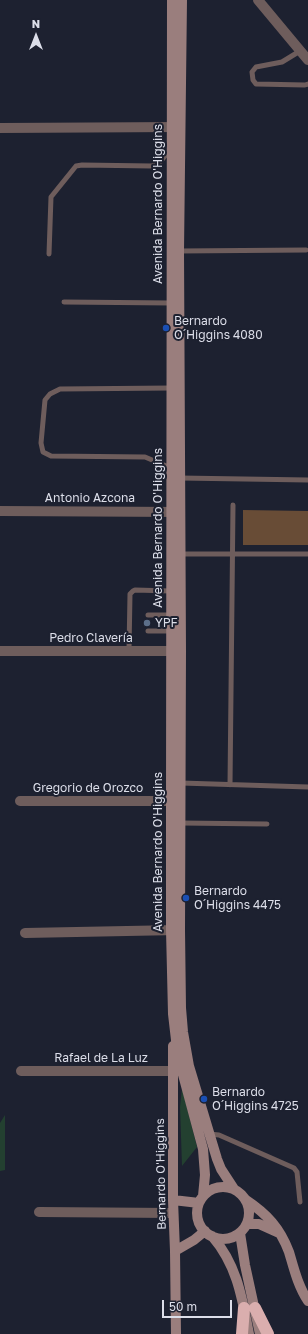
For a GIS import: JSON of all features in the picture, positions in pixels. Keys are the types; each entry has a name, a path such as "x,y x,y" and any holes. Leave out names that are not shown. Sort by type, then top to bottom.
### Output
{"highway":[{"path":"242,1334 250,1308"},
{"path":"250,1308 268,1334"}],"main road":[{"name":"Avenida Bernardo O'Higgins","path":"172,0 175,128 176,373 174,475"},
{"name":"Avenida Bernardo O'Higgins","path":"182,0 175,128 171,149 175,251 171,303 176,373 171,388 176,512 176,930 183,1032 189,1066 205,1134 205,1162 201,1200"},
{"name":"Avenida Bernardo O'Higgins","path":"173,1014 181,823 176,801 181,783 176,650 172,631 172,591 176,554"},
{"name":"Bernardo O'Higgins","path":"173,1014 177,1071 173,1200 176,1334"},
{"name":"Avenida Bernardo O'Higgins","path":"177,1071 221,1169 234,1189"},
{"path":"175,1251 208,1234 221,1239 227,1239 240,1233 247,1224 250,1209 243,1195 234,1189 224,1186 215,1188 201,1200 197,1213 202,1228 208,1234 224,1252 232,1266 260,1334"},
{"path":"173,1200 201,1200"},
{"path":"246,1200 267,1215 281,1234 289,1253 298,1284 308,1302"},
{"path":"247,1224 259,1224 281,1234"},
{"path":"240,1233 250,1308 249,1334"}],"street":[{"path":"258,0 308,60"},
{"path":"0,128 175,128"},
{"name":"Antonio Azcona","path":"0,511 176,512"},
{"name":"Pedro Clavería","path":"0,651 176,650"},
{"name":"Gregorio de Orozco","path":"20,801 176,801"},
{"path":"25,933 176,930"},
{"name":"Rafael de La Luz","path":"21,1070 177,1071"},
{"path":"39,1212 173,1213"}],"lane":[{"path":"300,51 282,62 256,67 252,72 253,80 256,84 308,84"},
{"path":"49,254 51,197 76,166 152,166 157,165 171,149"},
{"path":"175,251 306,250"},
{"path":"64,302 171,303"},
{"path":"171,388 60,389 50,394 45,400 41,443 43,452 50,456 145,457 174,475 308,480"},
{"path":"230,785 233,505"},
{"path":"176,554 308,554"},
{"path":"129,650 132,631 129,597 133,591 172,591"},
{"path":"148,615 172,615"},
{"path":"148,631 172,631"},
{"path":"181,783 308,787"},
{"path":"181,823 267,824"},
{"path":"205,1134 219,1135 294,1168 297,1172 300,1202"}],"green space":[{"path":"182,1088 197,1147 182,1166 180,1107"},
{"path":"5,1115 5,1170 0,1171 0,1123"}],"building":[{"path":"243,510 308,511 308,545 243,545"}],"place":[{"name":"Bernardo O´Higgins 4080","path":"166,328"},
{"name":"YPF","path":"147,623"},
{"name":"Bernardo O´Higgins 4475","path":"186,898"},
{"name":"Bernardo O´Higgins 4725","path":"204,1099"}]}
